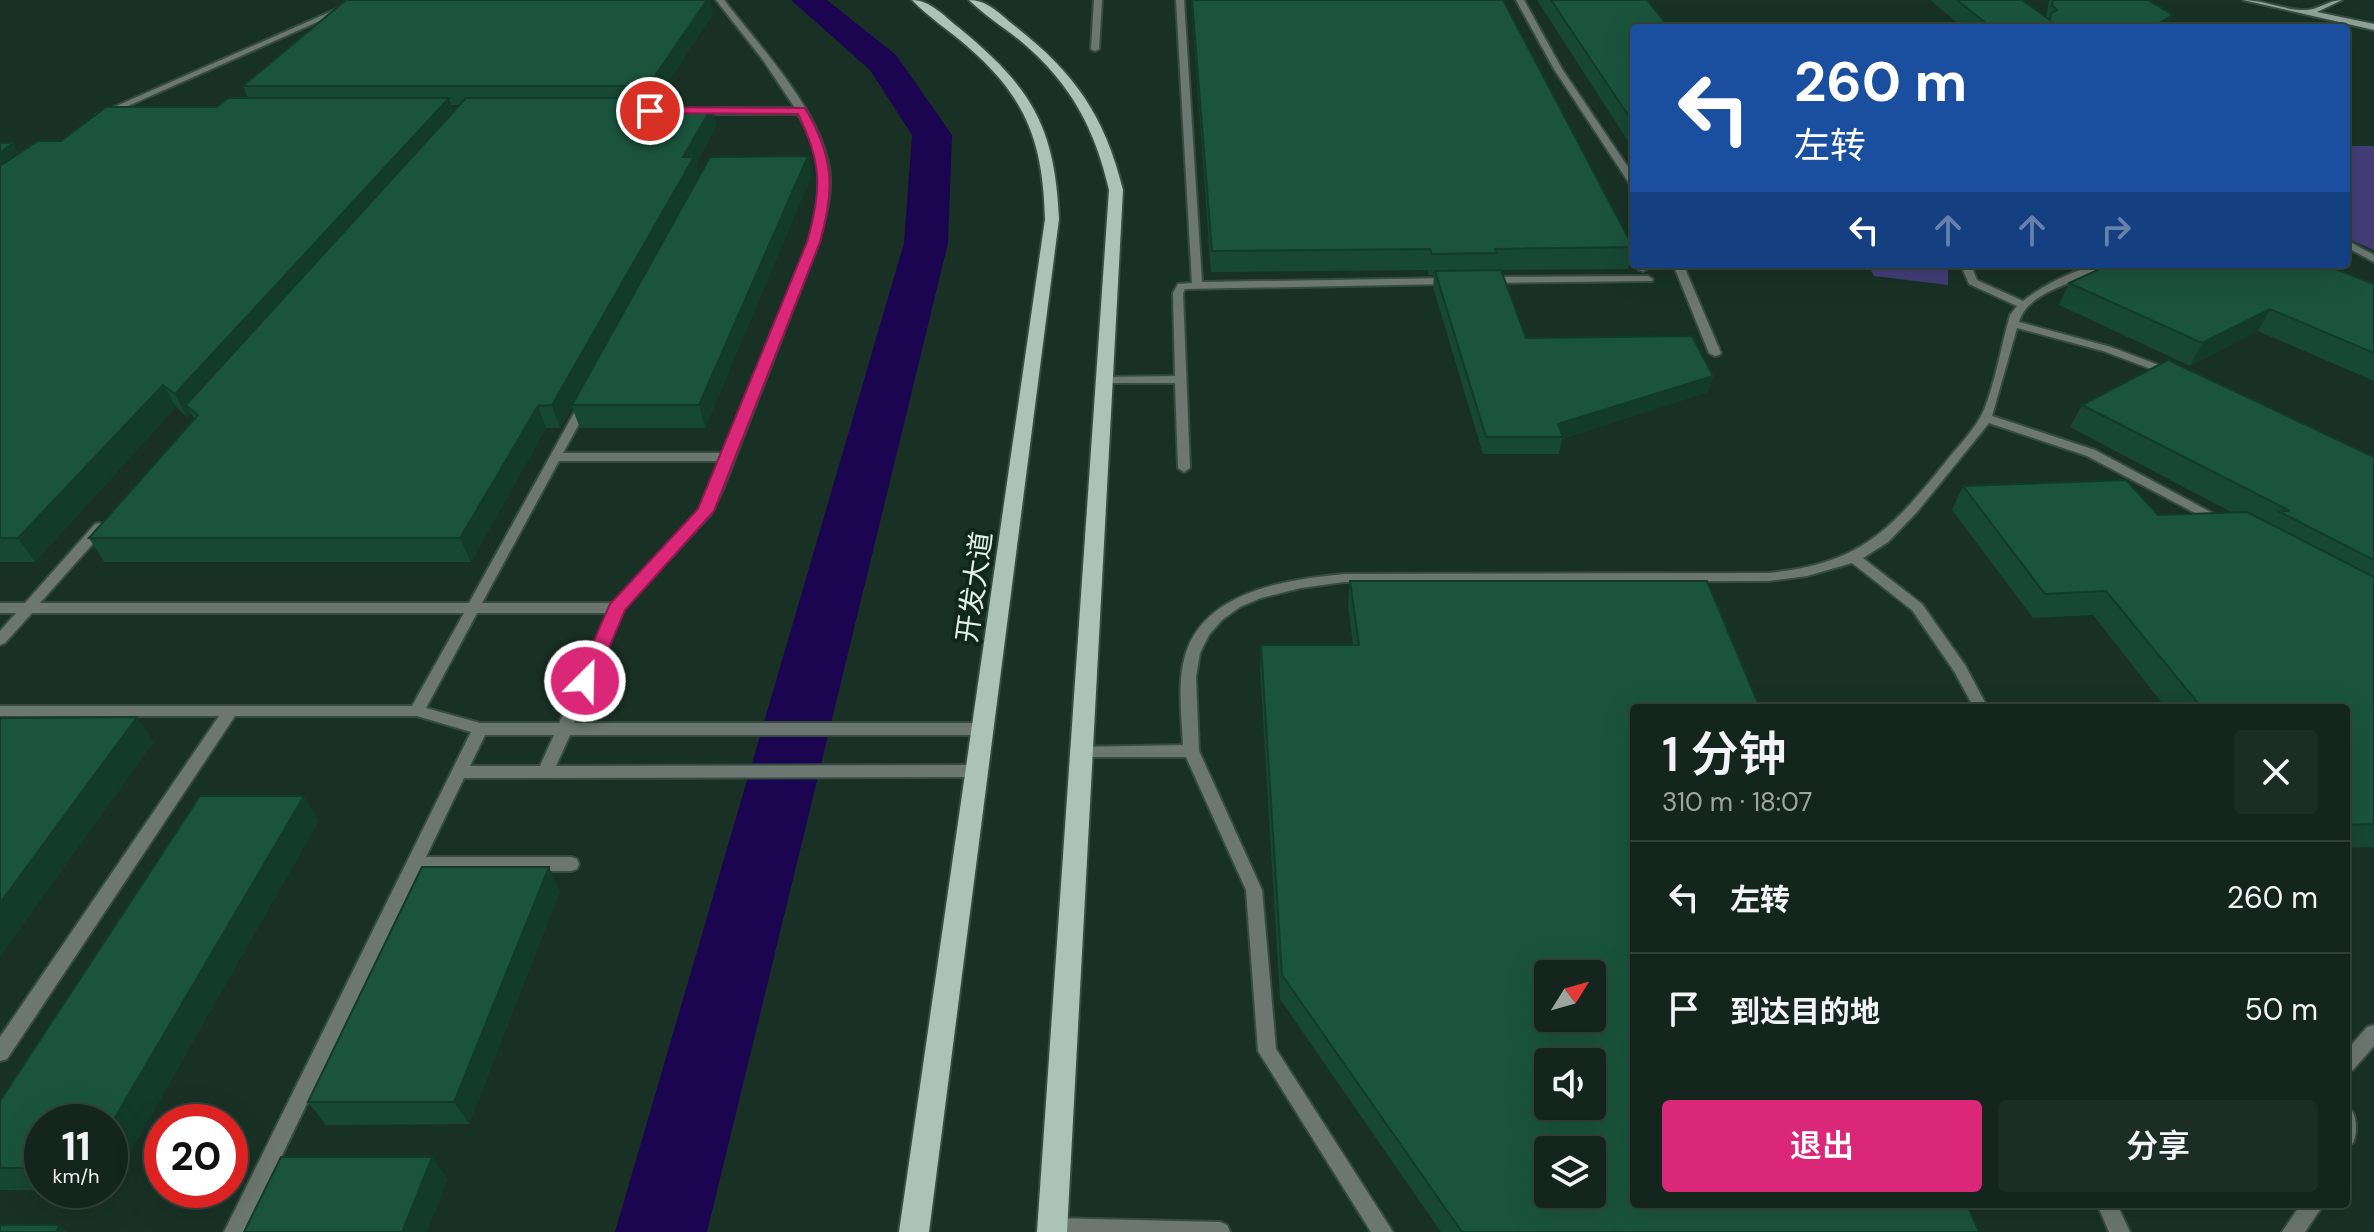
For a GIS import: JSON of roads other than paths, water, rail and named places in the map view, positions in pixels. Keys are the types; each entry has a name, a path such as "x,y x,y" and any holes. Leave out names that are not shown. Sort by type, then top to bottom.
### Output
{"main road":[{"name":"开发大道","path":"914,1232 1052,219 1052,179 1045,143 1036,121 1011,81 976,46 917,0"},
{"path":"974,0 1024,37 1063,73 1079,93 1104,138 1116,190 1117,219 1052,1230"},
{"path":"2247,0 2374,21"},
{"path":"2276,0 2374,27"},
{"path":"2313,11 2338,0"}],"lane":[{"path":"1095,49 1098,0"},
{"path":"1180,0 1197,283"},
{"path":"1520,0 1558,69 1630,177"},
{"path":"91,121 363,4"},
{"path":"546,771 617,608 706,511 814,242 825,202 821,157 801,111 719,6"},
{"path":"109,111 140,111"},
{"path":"691,111 801,111"},
{"path":"806,157 821,157"},
{"path":"2350,245 2374,259"},
{"path":"1680,268 1715,353"},
{"path":"1970,268 1973,282 2023,305"},
{"path":"1383,1232 1267,1051 1254,890 1191,751 1190,669 1194,651 1217,618 1235,605 1279,588 1344,578 1768,577 1814,571 1854,558 1884,539 1987,418 2013,324 2023,305 2035,296 2097,268"},
{"path":"1477,280 1644,270"},
{"path":"1184,468 1178,293 1182,286 1197,283 1461,281"},
{"path":"2013,324 2107,349 2187,381"},
{"path":"1107,380 1181,379"},
{"path":"417,711 592,389"},
{"path":"1987,418 2091,453 2233,527"},
{"path":"555,457 730,457"},
{"path":"0,640 112,513"},
{"path":"1854,558 1917,607 1960,669 1979,704"},
{"path":"0,608 617,608"},
{"path":"0,711 417,711 480,729 983,729"},
{"path":"0,1053 231,711"},
{"path":"234,1232 480,729"},
{"path":"1082,751 1191,751"},
{"path":"459,772 977,771"},
{"path":"414,864 571,864"},
{"path":"2350,1060 2374,1033"},
{"path":"2109,1208 2120,1232"},
{"path":"2292,1232 2311,1208"},
{"path":"1052,1230 1220,1232"}],"waterway":[{"path":"661,1232 926,243 932,135 883,63 807,0"}]}
